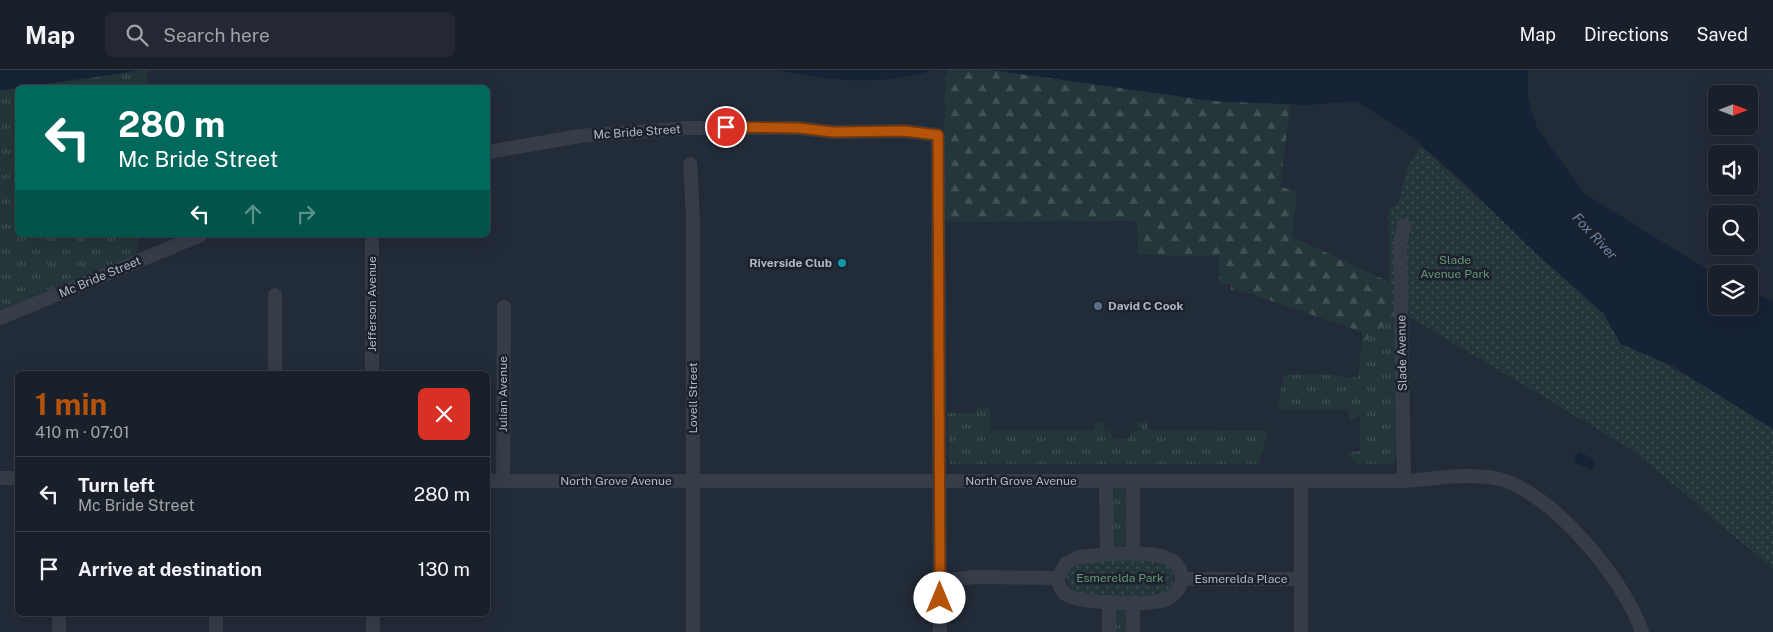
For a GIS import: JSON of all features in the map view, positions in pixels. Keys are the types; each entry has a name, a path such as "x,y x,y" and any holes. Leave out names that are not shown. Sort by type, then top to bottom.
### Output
{"street":[{"name":"Mc Bride Street","path":"490,152 580,136 689,128 799,128 833,132 904,131 938,135 940,480"},
{"name":"Lovell Street","path":"690,164 693,217 693,632"},
{"name":"Slade Avenue","path":"1404,225 1400,245 1404,481"},
{"name":"Mc Bride Street","path":"0,318 196,237"},
{"name":"Jefferson Avenue","path":"372,237 372,371"},
{"path":"275,295 275,371"},
{"name":"Julian Avenue","path":"503,481 504,307"},
{"name":"North Grove Avenue","path":"490,481 1404,481 1468,477 1500,479 1517,486 1564,521 1585,542 1611,574 1634,608 1642,632"},
{"path":"0,478 15,478"},
{"path":"940,480 940,632"},
{"path":"1106,481 1108,554"},
{"path":"1133,481 1133,554"},
{"path":"1301,481 1301,632"},
{"name":"Esmerelda Place","path":"1133,554 1154,555 1172,560 1181,572 1182,579 1178,590 1170,598 1157,602 1086,601 1072,598 1062,591 1058,578 1066,563 1079,557 1133,554"},
{"path":"940,581 975,577 1058,578"},
{"name":"Esmerelda Place","path":"1182,579 1301,579"},
{"path":"1109,602 1109,632"},
{"path":"1133,602 1133,632"},
{"path":"59,616 59,632"},
{"path":"216,616 216,632"},
{"path":"372,616 373,632"}],"green space":[{"path":"143,70 147,70 147,85 41,85"},
{"path":"948,70 992,70 1213,101 1290,104 1280,187 1296,191 1293,237 1389,282 1390,305 1395,308 1395,316 1362,343 1362,332 1242,291 1231,290 1231,284 1219,284 1218,256 1138,255 1137,221 952,222 944,220 945,79"},
{"path":"15,88 15,237 138,237 136,254 0,310 0,90"},
{"name":"Slade Avenue Park","path":"1421,146 1603,313 1621,344 1656,359 1701,384 1773,429 1773,569 1634,451 1390,305 1388,210 1400,200 1407,171"},
{"path":"1395,316 1397,456 1394,464 1355,464 1347,452 1360,451 1360,416 1350,421 1348,410 1280,410 1278,406 1284,375 1316,374 1358,378 1362,343"},
{"path":"978,407 990,408 991,430 1094,430 1095,422 1104,422 1104,431 1110,431 1114,439 1128,439 1133,431 1138,431 1138,422 1147,422 1147,430 1268,431 1259,464 949,464 948,413 975,413"},
{"path":"1116,488 1128,489 1128,545 1115,547 1113,545 1113,491"},
{"name":"Esmerelda Park","path":"1138,558 1161,561 1172,570 1174,575 1173,581 1167,591 1155,597 1104,598 1088,596 1072,590 1066,577 1070,569 1092,560"},
{"path":"1118,607 1125,608 1128,611 1129,632 1113,632 1114,611"}],"water":[{"path":"0,70 143,70 36,85 15,85 15,88 0,90"},
{"path":"777,70 933,70 894,78 855,80 816,77"},
{"name":"Fox River","path":"992,70 1528,70 1528,99 1537,128 1585,194 1708,270 1708,315 1758,315 1758,295 1773,301 1773,429 1673,366 1621,344 1603,313 1526,244 1464,182 1407,133 1356,101 1307,105 1213,101"},
{"path":"1580,452 1593,459 1595,466 1592,469 1576,464 1574,457"}],"place":[{"name":"Riverside Club","path":"842,263"},
{"name":"David C Cook","path":"1098,306"}],"route":[{"path":"726,127 799,128 833,132 904,131 938,135 941,360 940,598"}]}
